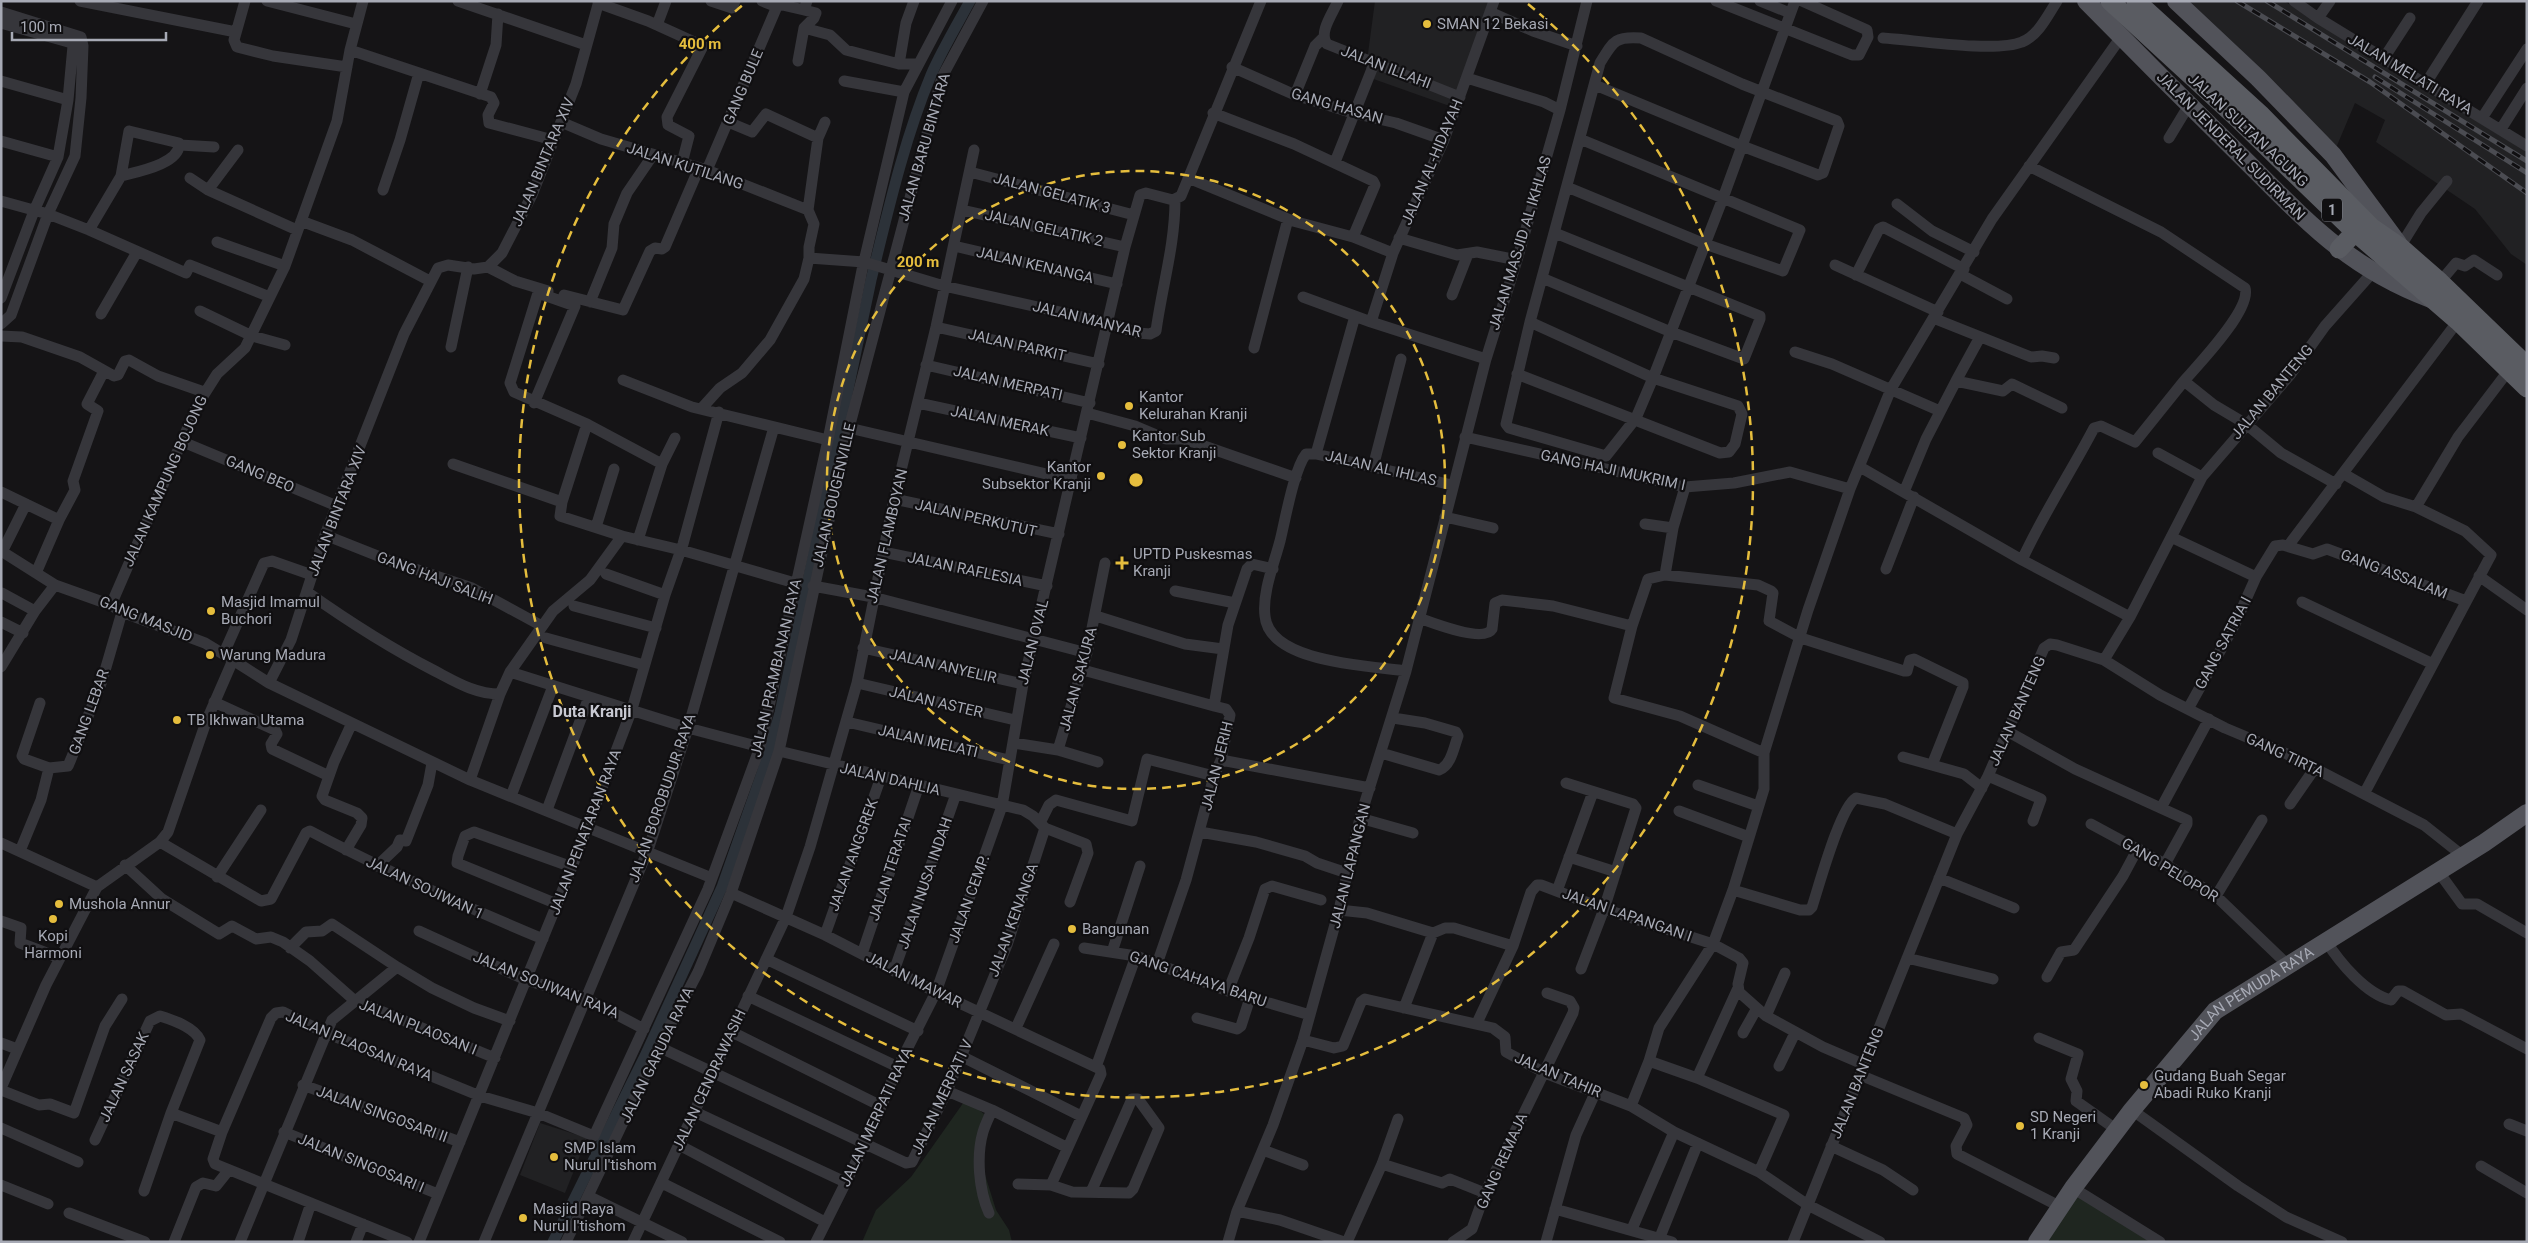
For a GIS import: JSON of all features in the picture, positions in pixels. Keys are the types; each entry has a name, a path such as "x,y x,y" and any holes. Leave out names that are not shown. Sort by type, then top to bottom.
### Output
{"highway":[{"name":"JALAN SULTAN AGUNG","path":"2110,1 2236,117 2363,229"},
{"name":"JALAN SULTAN AGUNG","path":"2136,1 2195,57 2260,114 2363,229 2431,299"},
{"path":"2339,249 2363,229"},
{"name":"JALAN JENDERAL SUDIRMAN","path":"2363,229 2400,247 2440,282 2518,368 2527,388"},
{"name":"JALAN JENDERAL SUDIRMAN","path":"2431,299 2518,368"}],"main road":[{"name":"JALAN JENDERAL SUDIRMAN","path":"2086,1 2318,232 2372,273 2398,287 2431,299"},
{"name":"JALAN JENDERAL SUDIRMAN","path":"2176,1 2294,113 2333,155 2400,247"},
{"name":"JALAN PEMUDA RAYA","path":"2037,1242 2073,1188 2132,1110 2216,1011 2463,856 2527,813"}],"street":[{"path":"11,1 3,16 77,41"},
{"path":"80,1 120,6 236,32"},
{"path":"244,1 234,43 239,48 346,67"},
{"path":"267,1 356,24"},
{"name":"JALAN KAMPUNG BOJONG","path":"111,605 184,442 204,392 217,374 238,357 252,336 285,266 337,121 346,67 363,1"},
{"path":"458,1 586,46"},
{"path":"657,25 666,1"},
{"path":"711,1 732,8 734,1"},
{"path":"762,1 778,6 806,6 816,12 814,18 804,28 798,61"},
{"path":"899,64 906,23 914,1"},
{"name":"JALAN PRAMBANAN RAYA","path":"538,1113 594,1136 712,878 760,747 828,440 864,262 904,92 952,1"},
{"name":"JALAN BARU BINTARA","path":"889,270 942,77 983,1"},
{"path":"1175,200 1181,196 1213,113 1260,1"},
{"name":"JALAN ILLAHI","path":"1338,1 1324,37 1328,44 1460,97"},
{"name":"JALAN MASJID AL IKHLAS","path":"1452,485 1486,358 1517,260 1560,110 1587,1"},
{"path":"1716,1 1852,55 1859,55 1868,37 1867,30 1802,1"},
{"path":"1760,1 1790,13"},
{"path":"1595,85 1742,146 1821,175 1839,126 1838,121 1761,90 1742,84 1641,38 1625,37 1612,43 1600,63 1530,322 1506,420 1506,426 1509,428 1606,456 1636,418 1653,378 1723,198 1742,146 1761,90 1795,1"},
{"path":"1883,38 1986,46 2022,42 2034,34 2057,1"},
{"name":"JALAN MELATI RAYA","path":"2294,1 2318,18 2527,146"},
{"path":"2318,18 2330,1"},
{"path":"2426,83 2478,1"},
{"path":"599,2 703,46 667,117 668,125 688,136 682,163"},
{"name":"JALAN BINTARA XIV","path":"269,683 290,640 325,535 404,334 438,268 443,266 474,269 488,267 502,253 524,211 576,84 599,2"},
{"name":"GANG BULE","path":"590,302 624,310 650,251 655,248 662,249 667,245 703,169 728,122 778,6"},
{"path":"1492,7 1533,31 1576,46"},
{"name":"JALAN AL-HIDAYAH","path":"1371,322 1392,253 1444,140 1492,7"},
{"path":"480,94 496,45 498,14"},
{"path":"2384,58 2410,18"},
{"path":"804,28 830,34 846,50 899,64 918,64"},
{"path":"1295,95 1315,46 1324,37"},
{"path":"1631,1106 1649,1062 1659,1028 1713,944 1733,890 1764,789 1764,753 1850,489 1891,389 1992,219 2121,37"},
{"path":"1,298 7,266 58,156 77,41"},
{"path":"1,324 11,314 48,214 75,156 81,98 77,41"},
{"path":"2482,118 2527,49"},
{"path":"350,50 491,97 494,101 488,114 490,123 553,140"},
{"path":"1335,162 1374,64"},
{"name":"GANG HASAN","path":"1232,67 1295,95 1353,113 1396,123 1444,140"},
{"path":"383,190 400,140 419,73"},
{"path":"1467,78 1544,102 1560,110"},
{"path":"1,81 68,100"},
{"path":"844,81 904,92"},
{"path":"2501,129 2527,88"},
{"path":"2168,138 2189,105"},
{"path":"1213,113 1335,162 1375,183 1353,237"},
{"path":"728,122 751,132 766,114 818,138"},
{"name":"JALAN KUTILANG","path":"561,122 602,139 703,169 808,210"},
{"path":"701,409 720,388 742,373 770,340 804,279 814,224 808,210 818,138 825,122"},
{"path":"89,230 121,176 129,131 174,140 180,145 214,147"},
{"path":"1567,187 1705,244 1785,270 1800,228 1580,139"},
{"path":"1,141 58,156"},
{"path":"121,176 147,170 167,161 177,152 180,145"},
{"path":"208,190 238,150"},
{"name":"JALAN FLAMBOYAN","path":"786,918 847,722 894,499 936,327 974,150"},
{"path":"488,267 539,289 590,302 612,248 614,224 627,192 652,155"},
{"path":"2022,560 2037,528 2065,484 2094,428 2101,426 2135,442 2217,343 2246,296 2245,288 2161,232 2029,166"},
{"name":"JALAN GELATIK 3","path":"970,172 1134,215"},
{"path":"190,178 208,190 299,225 352,240 430,281"},
{"path":"1188,178 1288,219 1353,237 1392,253"},
{"path":"2400,247 2420,213 2447,182"},
{"name":"JALAN OVAL","path":"1002,806 1009,760 1014,743 1015,720 1022,684 1047,586 1134,215 1142,193 1175,200"},
{"name":"JALAN MANYAR","path":"864,262 889,270 896,270 944,286 1108,323 1138,333 1150,334 1156,330 1169,264 1175,221 1175,200"},
{"path":"1,201 48,214 186,273 190,265 270,297"},
{"path":"1897,204 1932,231 1974,252"},
{"name":"JALAN GELATIK 2","path":"962,210 1125,247"},
{"path":"1254,348 1288,219"},
{"path":"1856,275 1879,229 1883,227 2007,299"},
{"path":"1542,278 1671,332 1746,358 1760,316 1554,233"},
{"path":"1399,238 1457,255 1477,252 1517,260"},
{"path":"218,242 285,266"},
{"name":"JALAN KENANGA","path":"954,246 1117,284"},
{"path":"100,314 137,252"},
{"path":"1452,295 1468,254"},
{"path":"809,258 864,262"},
{"path":"2440,282 2455,263 2466,266 2474,260 2497,275"},
{"path":"1835,265 1980,337 2031,357 2054,358"},
{"path":"451,347 468,267"},
{"name":"JALAN BOUGENVILLE","path":"731,893 779,751 848,428 889,270"},
{"name":"JALAN BANTENG","path":"1793,1242 1939,878 1958,834 1988,776 2044,648 2050,644 2056,645 2104,660 2130,617 2202,477 2290,375 2325,326 2372,273"},
{"path":"534,402 575,306 538,293 510,384 514,392 534,402 587,424 662,464"},
{"path":"1303,297 1371,322 1486,358"},
{"path":"200,311 252,336 285,345"},
{"path":"1316,454 1355,316"},
{"path":"2171,537 2256,578 2275,546 2288,546 2344,474 2397,399 2458,321"},
{"path":"1517,374 1636,418 1720,452 1729,452 1735,444 1742,414 1740,408 1653,378 1530,322"},
{"name":"JALAN PARKIT","path":"936,327 1099,364"},
{"path":"1,336 22,336 80,357 116,376 122,364 129,360 158,376 204,392"},
{"path":"1886,569 1909,494 1940,411 1980,337"},
{"path":"1795,352 1891,389 1940,411"},
{"path":"1373,467 1401,359"},
{"name":"JALAN MERPATI","path":"926,365 1088,408 1159,437 1184,439 1296,478"},
{"path":"2416,507 2458,437 2518,368"},
{"path":"36,573 59,520 75,490 73,481 98,411 87,404 104,371"},
{"path":"623,380 701,409 828,440"},
{"path":"1956,380 2003,392 2012,384 2062,408"},
{"path":"2184,381 2214,405 2246,424 2281,453 2336,484"},
{"name":"JALAN MERAK","path":"918,403 1081,438"},
{"name":"JALAN PENATARAN RAYA","path":"419,1242 572,867 632,709 665,595 681,550 719,412"},
{"path":"587,424 562,502 560,513 562,518 795,583"},
{"name":"JALAN BOROBUDUR RAYA","path":"484,1242 648,850 688,728 774,427"},
{"path":"848,428 1072,480"},
{"name":"GANG HAJI MUKRIM I","path":"1464,437 1685,487 1734,483 1790,472 1850,489"},
{"path":"638,540 662,464 675,438"},
{"name":"GANG BEO","path":"184,442 337,506"},
{"path":"2158,453 2202,477"},
{"name":"JALAN AL IHLAS","path":"1296,478 1304,455 1316,454 1452,485"},
{"path":"453,464 562,502"},
{"path":"1860,467 2022,560 2130,617"},
{"path":"596,528 614,469"},
{"path":"2344,474 2384,497 2416,507 2465,531 2490,555 2364,794"},
{"path":"1296,478 1273,569 1264,615 1272,634 1282,644 1299,653 1406,671"},
{"name":"JALAN LAPANGAN","path":"1228,1242 1237,1212 1263,1150 1303,1040 1339,910 1360,818 1393,718 1406,671 1452,485"},
{"path":"1665,575 1673,528 1685,487"},
{"path":"1,492 55,518"},
{"name":"JALAN PERKUTUT","path":"894,499 1059,534"},
{"path":"1,552 26,504"},
{"path":"1445,517 1493,528"},
{"path":"1645,524 1673,528"},
{"name":"GANG HAJI SALIH","path":"325,535 388,560 472,588 542,626"},
{"path":"470,780 500,694 510,672 553,611 599,570 622,536"},
{"name":"GANG ASSALAM","path":"2288,546 2313,554 2327,549 2466,601"},
{"name":"GANG MASJID","path":"1,552 55,586 111,605 122,612 205,643 229,657"},
{"name":"JALAN RAFLESIA","path":"883,552 1047,586"},
{"path":"122,999 105,1026 74,1113 50,1104 39,1105 1,1089 17,1049 60,958 97,888 160,842 168,832 264,563 272,561 312,575"},
{"name":"JALAN SAKURA","path":"1014,743 1058,750 1083,670 1096,616 1105,563"},
{"path":"1214,706 1223,649 1235,602 1249,565 1254,564 1273,569"},
{"path":"606,574 665,595"},
{"path":"1764,753 1680,716 1614,698 1632,626 1648,579 1665,575 1739,581 1771,591 1773,596 1769,621 1801,638 1904,672 1907,670 1910,660 1914,659 1962,682 1963,687 1932,766"},
{"path":"2479,576 2527,610"},
{"name":"GANG SATRIA I","path":"2188,709 2236,624 2256,578"},
{"path":"1,667 35,611 55,586"},
{"path":"813,586 873,597 1087,653"},
{"path":"1175,591 1235,602"},
{"path":"307,592 367,633 410,659 470,689 488,695 500,694"},
{"path":"2,593 35,611"},
{"path":"1420,618 1471,634 1490,633 1494,605 1499,600 1553,606 1632,626"},
{"path":"2302,602 2433,664"},
{"path":"574,606 656,628"},
{"name":"GANG LEBAR","path":"49,768 68,766 72,759 102,681 122,612"},
{"path":"1096,616 1185,644 1223,649"},
{"path":"1,622 23,633"},
{"path":"1452,642 1456,630"},
{"path":"546,638 644,666"},
{"path":"1,642 13,647"},
{"name":"JALAN ANYELIR","path":"863,648 1022,684"},
{"path":"229,657 269,683 470,780 547,810 587,829 648,850 712,878"},
{"name":"GANG TIRTA","path":"2104,660 2160,695 2209,718 2225,728 2315,768 2424,825 2463,856"},
{"name":"JALAN JERIH","path":"1083,670 1226,709 1230,715 1221,760 1214,776 1200,832 1157,964"},
{"path":"510,672 688,728 760,747"},
{"name":"JALAN ASTER","path":"856,683 1015,720"},
{"path":"511,796 553,686"},
{"path":"547,810 589,697"},
{"path":"214,702 275,730 277,734 271,744 272,749 329,776"},
{"path":"20,851 41,800 49,768 24,759 22,756 40,703"},
{"path":"1381,753 1439,770 1444,768 1448,762 1458,736 1456,732 1425,723 1393,718"},
{"path":"2161,808 2209,718"},
{"name":"JALAN MELATI","path":"847,722 1009,760"},
{"path":"346,850 361,825 362,818 357,813 325,800 322,796 351,724"},
{"path":"2007,731 2076,769 2188,822 2165,864"},
{"path":"1058,750 1098,762"},
{"name":"JALAN DAHLIA","path":"779,751 1023,810 1042,825 1086,844 1088,848 1070,902"},
{"path":"1903,757 1964,774 1982,788"},
{"name":"JALAN KENANGA","path":"979,1012 1007,946 1049,805 1056,800 1133,821 1147,760 1214,776"},
{"path":"1221,760 1370,788"},
{"path":"377,866 397,847 400,840 406,840 428,785 432,762"},
{"path":"2290,804 2315,768"},
{"name":"JALAN ANGGREK","path":"826,935 881,776"},
{"path":"1988,776 2041,799 2033,821"},
{"path":"1566,783 1636,805 1604,909 1581,969"},
{"name":"JALAN TERATAI","path":"862,954 919,785"},
{"path":"1698,785 1758,806"},
{"path":"1557,891 1594,792"},
{"name":"JALAN NUSA INDAH","path":"894,971 956,794"},
{"path":"1733,890 1800,910 1809,910 1812,907 1842,818 1850,802 1856,798 1885,804 1958,834"},
{"name":"JALAN CEMP.","path":"936,992 1002,806"},
{"path":"160,842 217,877 261,810"},
{"path":"1679,810 1749,837"},
{"path":"1360,818 1413,833"},
{"path":"2216,896 2262,820"},
{"name":"GANG PELOPOR","path":"2091,824 2138,848 2216,896 2288,965"},
{"name":"JALAN SOJIWAN 1","path":"217,877 261,902 266,902 271,899 306,833 310,832 377,866 414,881 447,900 543,939"},
{"path":"557,904 457,863 465,836 474,832 572,867"},
{"path":"1200,832 1256,842 1305,856 1317,863 1347,873"},
{"path":"1,843 97,888"},
{"path":"2047,977 2061,952 2074,950 2123,876 2138,848"},
{"path":"1569,857 1616,872"},
{"name":"JALAN PLAOSAN I","path":"125,866 162,899 219,934 232,926 256,939 271,937 310,961 354,1000 495,1058"},
{"path":"1112,952 1140,866"},
{"path":"2438,871 2462,904 2477,904 2527,933"},
{"path":"1939,878 2014,908"},
{"name":"JALAN LAPANGAN I","path":"1513,946 1531,892 1537,885 1541,885 1604,909 1713,944 1741,959 1738,988"},
{"path":"1228,990 1249,938 1265,889 1272,886 1321,900"},
{"name":"JALAN MAWAR","path":"731,893 826,935 936,992 1096,1067"},
{"name":"JALAN GARUDA RAYA","path":"566,1242 659,1047 698,972 731,893"},
{"path":"1339,910 1367,913 1433,933 1445,928 1454,928 1513,946 1477,1023"},
{"name":"JALAN CENDRAWASIH","path":"633,1242 786,918"},
{"path":"1,921 21,928 20,943 60,958"},
{"path":"290,948 306,932 322,931 332,924 397,968 448,996 510,1021"},
{"name":"JALAN SOJIWAN RAYA","path":"419,931 526,980 585,998 644,1029"},
{"path":"1404,1008 1433,933"},
{"path":"2326,941 2338,960 2352,974 2381,996 2391,1000 2398,991 2403,990 2446,1015 2461,1014 2527,1049"},
{"path":"1016,1028 1054,944"},
{"name":"GANG CAHAYA BARU","path":"1084,948 1136,956 1250,998 1310,1015"},
{"path":"1051,1185 1066,1147 1101,1074 1096,1067 1136,956"},
{"path":"1907,958 1993,979"},
{"path":"766,959 918,1031"},
{"path":"240,1242 303,1085 332,1020 354,1000 397,968"},
{"path":"1766,1016 1785,973"},
{"path":"1697,1078 1738,988 1766,1016 1795,1033 1863,1070 1964,1118 1967,1125 1956,1146 1958,1154 2061,1206"},
{"name":"JALAN MERPATI RAYA","path":"816,1242 865,1144 898,1067 918,1031 936,992"},
{"name":"GANG REMAJA","path":"1453,1242 1472,1229 1485,1193 1545,1073 1574,1008 1570,1001 1547,992"},
{"path":"748,996 898,1067"},
{"path":"1197,1018 1237,1028 1241,1026 1250,998"},
{"name":"JALAN TAHIR","path":"1303,1040 1334,1048 1343,1046 1361,1002 1365,999 1477,1023 1492,1028 1503,1035 1506,1052 1545,1073 1631,1106 1674,1132 1759,1172 1808,1206 1880,1242"},
{"path":"1743,1033 1757,1008"},
{"name":"JALAN PLAOSAN RAYA","path":"222,1132 271,1018 276,1013 283,1012 326,1033 480,1096 538,1113"},
{"name":"JALAN MERPATI V","path":"865,1144 906,1163 912,1162 946,1091 979,1012"},
{"name":"JALAN SASAK","path":"95,1140 150,1021 160,1016 174,1020 200,1038 171,1113"},
{"path":"732,1032 881,1106"},
{"path":"1779,1066 1795,1033"},
{"path":"2039,1038 2078,1054 2070,1079 2077,1091 2076,1101 2117,1130"},
{"path":"1,1044 17,1049"},
{"path":"659,1047 865,1144"},
{"path":"961,1056 1081,1116"},
{"path":"1649,1062 1697,1078 1784,1115 1759,1172"},
{"name":"JALAN SINGOSARI II","path":"303,1085 460,1142"},
{"path":"946,1091 992,1110 1066,1147"},
{"path":"1546,1242 1576,1135 1596,1091"},
{"path":"1018,1184 1051,1185 1072,1192 1129,1193 1133,1189 1159,1132 1158,1124 1138,1099 1132,1099 1091,1192"},
{"path":"989,1213 985,1204 981,1180 980,1148 983,1131 992,1110"},
{"path":"2132,1110 2238,1186 2286,1217 2342,1242"},
{"path":"695,1112 845,1182"},
{"path":"144,1192 171,1113 222,1132 213,1161 228,1171 407,1242"},
{"path":"1237,1212 1280,1220 1320,1237 1345,1242 1382,1164 1398,1120"},
{"path":"2509,1124 2527,1131"},
{"path":"1,1128 78,1162"},
{"name":"JALAN SINGOSARI I","path":"284,1132 438,1194"},
{"path":"1632,1229 1674,1132"},
{"path":"1660,1237 1698,1143"},
{"path":"679,1145 825,1222"},
{"path":"1831,1146 1883,1170 1913,1190"},
{"path":"1263,1150 1303,1165"},
{"path":"1382,1164 1442,1184 1450,1179 1485,1193"},
{"path":"2482,1166 2527,1193"},
{"path":"174,1242 196,1187 203,1183 216,1186 228,1171"},
{"path":"662,1183 780,1242"},
{"path":"1,1185 48,1204"},
{"path":"2073,1188 2160,1242"},
{"path":"588,1196 643,1221 682,1242"},
{"path":"298,1242 311,1203"},
{"path":"1555,1209 1632,1229 1672,1242"},
{"path":"69,1213 145,1242"},
{"path":"356,1242 363,1224"}],"shaded area":[{"path":"1375,1 1496,1 1458,109 1365,76"},
{"path":"2166,1 2284,1 2527,147 2527,265 2511,254 2475,209 2376,142 2385,120 2355,103 2333,155 2294,113"},
{"path":"966,1099 984,1114 986,1135 982,1165 996,1210 1009,1230 1012,1242 862,1242 876,1210 911,1177"},
{"name":"SMP Islam Nurul I'tishom","path":"540,1123 587,1138 565,1193 520,1175"},
{"path":"2075,1193 2151,1242 2041,1242"}],"waterway":[{"path":"553,1242 645,1056 722,887 762,773 780,713 871,280 897,176 921,100 931,75 970,1"}],"railway":[{"path":"2237,1 2370,82 2527,193"},
{"path":"2267,1 2527,161"},
{"path":"2375,77 2527,173"}],"place":[{"name":"SMAN 12 Bekasi","path":"1427,24"},
{"name":"Kantor Kelurahan Kranji","path":"1129,406"},
{"name":"Kantor Sub Sektor Kranji","path":"1122,445"},
{"name":"Kantor Subsektor Kranji","path":"1101,476"},
{"name":"UPTD Puskesmas Kranji","path":"1122,563"},
{"name":"Masjid Imamul Buchori","path":"211,611"},
{"name":"Warung Madura","path":"210,655"},
{"name":"TB Ikhwan Utama","path":"177,720"},
{"name":"Mushola Annur","path":"59,904"},
{"name":"Kopi Harmoni","path":"53,919"},
{"name":"Bangunan","path":"1072,929"},
{"name":"Gudang Buah Segar Abadi Ruko Kranji","path":"2144,1085"},
{"name":"SD Negeri 1 Kranji","path":"2020,1126"},
{"name":"SMP Islam Nurul I'tishom","path":"554,1157"},
{"name":"Masjid Raya Nurul I'tishom","path":"523,1218"}],"district":[{"name":"Duta Kranji","path":"592,711"}]}
